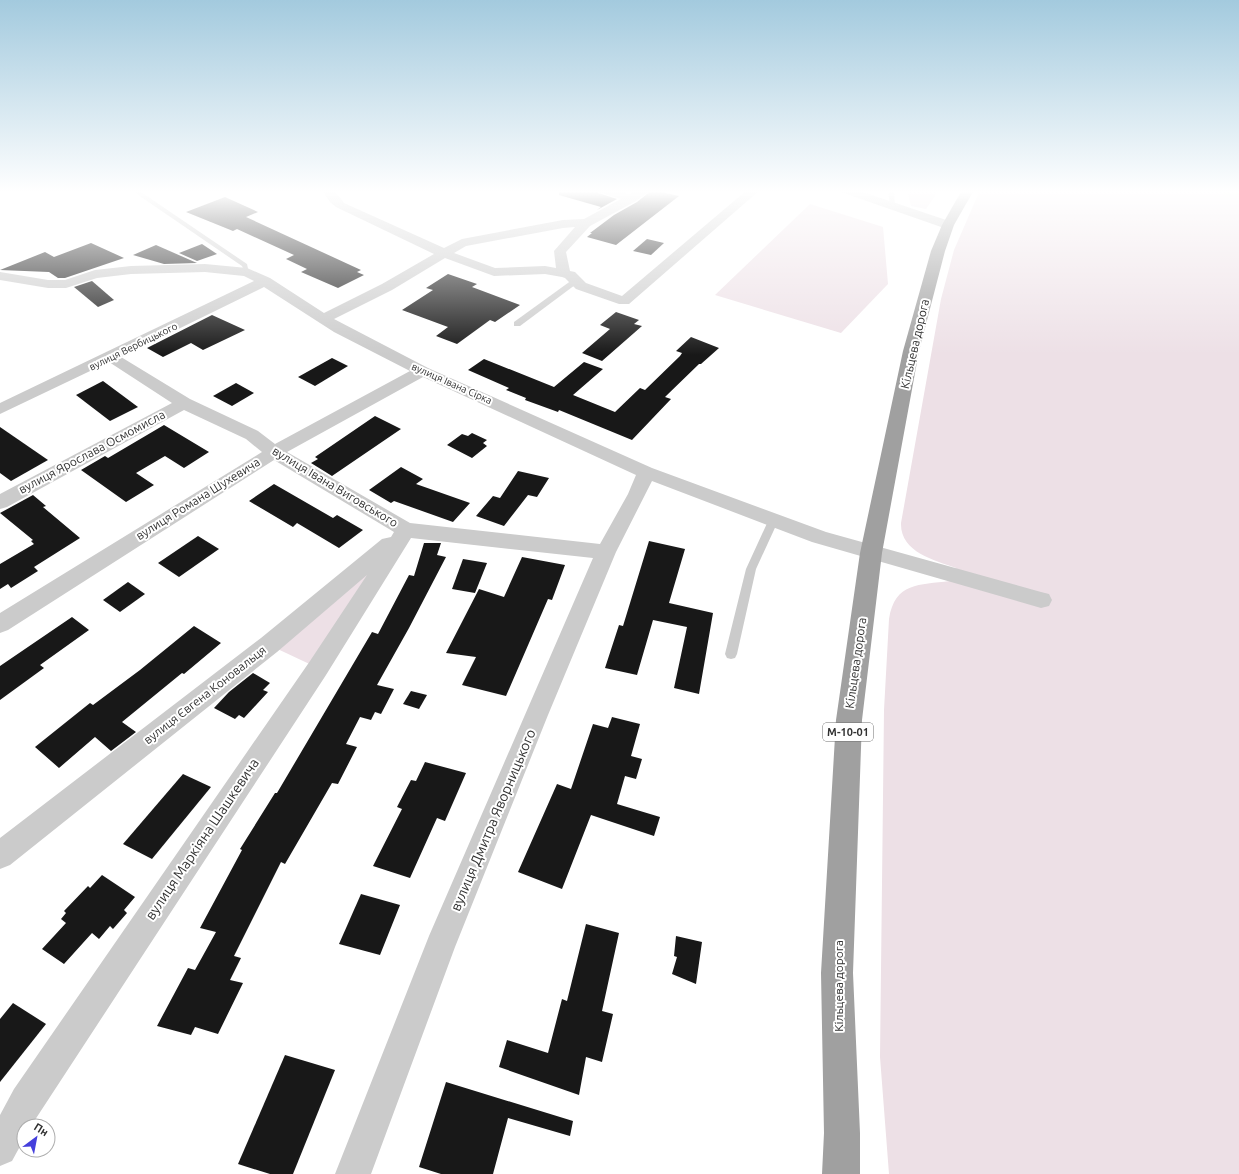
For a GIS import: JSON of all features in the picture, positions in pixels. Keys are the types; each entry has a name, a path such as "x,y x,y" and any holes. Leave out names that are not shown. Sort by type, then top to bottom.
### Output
{"highway":[{"name":"Кільцева дорога","path":"841,1174 842,1133 836,973 849,720 871,553 911,351 940,245"}],"street":[{"path":"426,245 445,254 494,272 545,270 564,273 570,275 580,286 624,301 690,245"},
{"path":"324,319 387,288 458,245"},
{"path":"564,273 560,251 566,245"},
{"path":"0,276 14,276 48,284 66,284 95,274 131,270 205,268 247,272"},
{"name":"вулиця Івана Сірка","path":"247,272 264,281 339,329 422,371 646,472 819,536 871,553 1040,600"},
{"name":"вулиця Вербицького","path":"0,409 111,357 264,281"},
{"name":"вулиця Івана Виговського","path":"111,357 184,403 252,435 274,452 406,530 606,552"},
{"name":"вулиця Романа Шухевича","path":"0,624 274,452 422,371"},
{"name":"вулиця Ярослава Осмомисла","path":"0,502 184,403"},
{"name":"вулиця Дмитра Яворницького","path":"354,1174 440,947 606,552 637,494 646,472"},
{"name":"вулиця Євгена Коновальця","path":"0,855 270,645 406,530"},
{"name":"вулиця Маркіяна Шашкевича","path":"0,1150 26,1101 318,668 406,530"}],"lane":[{"path":"218,245 245,264 247,272"},
{"path":"517,324 575,282"},
{"path":"730,654 751,569 774,519"}],"shaded area":[{"path":"767,245 885,245 888,284 841,333 715,295"},
{"path":"956,245 1239,245 1239,1174 889,1174 880,1057 884,710 889,619 892,607 897,598 903,592 919,585 950,581 956,568 929,558 912,548 902,533 901,523 941,299"},
{"path":"406,530 318,668 269,645"}],"building":[{"path":"86,245 95,245 124,258 65,278 58,278 49,272 0,270 45,252 54,257"},
{"path":"156,245 197,263 164,264 133,255"},
{"path":"203,245 217,254 197,261 179,253"},
{"path":"272,245 306,245 361,270 357,272 364,275 338,288 301,272 307,269 286,259 294,255"},
{"path":"640,245 662,245 651,255 633,251"},
{"path":"448,274 477,284 472,287 520,305 495,322 490,320 457,344 436,336 448,327 402,310 433,290 426,288"},
{"path":"92,281 114,300 98,307 74,287"},
{"path":"616,312 639,320 634,324 642,326 602,361 582,353 610,329 600,325"},
{"path":"212,315 245,330 203,350 191,343 163,357 147,348"},
{"path":"691,337 719,348 701,364 699,364 665,397 671,399 632,440 559,410 558,412 525,400 526,398 506,390 509,388 468,370 484,359 554,387 584,362 603,369 573,395 615,412 640,388 645,390 680,356 682,353 676,351"},
{"path":"332,358 348,366 315,386 298,377"},
{"path":"103,381 138,407 110,421 76,395"},
{"path":"236,383 254,393 232,406 213,396"},
{"path":"375,416 401,429 332,476 311,463 318,459 315,457"},
{"path":"164,425 209,452 184,468 165,456 136,473 154,485 126,502 81,470 105,456 108,458"},
{"path":"0,427 48,460 11,481 0,473"},
{"path":"472,433 487,440 483,443 487,446 472,458 447,445 462,434 468,436"},
{"path":"401,467 423,479 416,484 470,503 453,522 394,501 391,503 369,490"},
{"path":"518,471 549,478 537,497 528,495 504,526 476,516 493,496 500,498"},
{"path":"274,484 333,518 337,515 363,530 339,548 297,523 293,527 249,501"},
{"path":"33,495 46,506 43,507 80,538 34,567 38,571 11,588 8,584 0,589 0,564 34,544 31,541 33,540 0,513"},
{"path":"198,536 219,549 179,577 158,563"},
{"path":"649,541 685,549 669,603 713,613 699,694 674,688 687,627 653,620 637,675 605,668 619,625 623,626"},
{"path":"424,543 441,543 437,555 446,557 377,685 394,689 381,714 375,712 371,720 360,717 346,744 357,747 338,784 332,783 285,864 281,862 234,956 241,958 230,980 243,983 218,1034 195,1027 191,1035 157,1026 188,968 195,970 216,932 200,928 242,850 240,849 275,793 277,793 372,632 378,634 409,575 414,576"},
{"path":"522,557 565,565 552,600 548,599 506,696 462,685 476,657 446,653 479,589 504,597"},
{"path":"463,559 487,563 475,593 452,589"},
{"path":"128,582 145,594 120,612 103,600"},
{"path":"72,617 89,630 40,665 44,668 0,700 0,666"},
{"path":"194,626 221,643 122,722 136,732 111,751 95,737 59,768 35,747 90,703 93,705 140,670"},
{"path":"253,673 270,683 263,690 268,692 244,718 239,715 235,719 214,708 229,692"},
{"path":"411,691 427,695 419,709 403,704"},
{"path":"612,717 640,724 631,756 642,759 636,779 625,776 617,804 660,817 654,836 591,815 562,889 518,872 557,784 571,789 593,724 608,728"},
{"path":"425,762 466,773 445,821 437,818 410,878 373,866 402,809 397,807 411,780 416,781"},
{"path":"183,774 211,787 152,859 123,844"},
{"path":"102,875 135,897 124,910 127,913 113,929 110,926 99,939 92,933 64,964 42,949 66,923 61,919 66,913 64,911 88,886 90,888"},
{"path":"361,894 400,905 380,955 339,944"},
{"path":"586,924 619,933 602,1011 613,1014 602,1062 586,1057 579,1095 499,1067 507,1040 548,1053 562,999 567,1001"},
{"path":"676,936 702,942 696,984 672,974 677,957 674,956"},
{"path":"13,1003 46,1024 0,1082 0,1019"},
{"path":"285,1055 335,1070 293,1174 270,1174 238,1164"},
{"path":"446,1082 573,1121 570,1136 508,1118 493,1174 441,1174 419,1167"}]}
